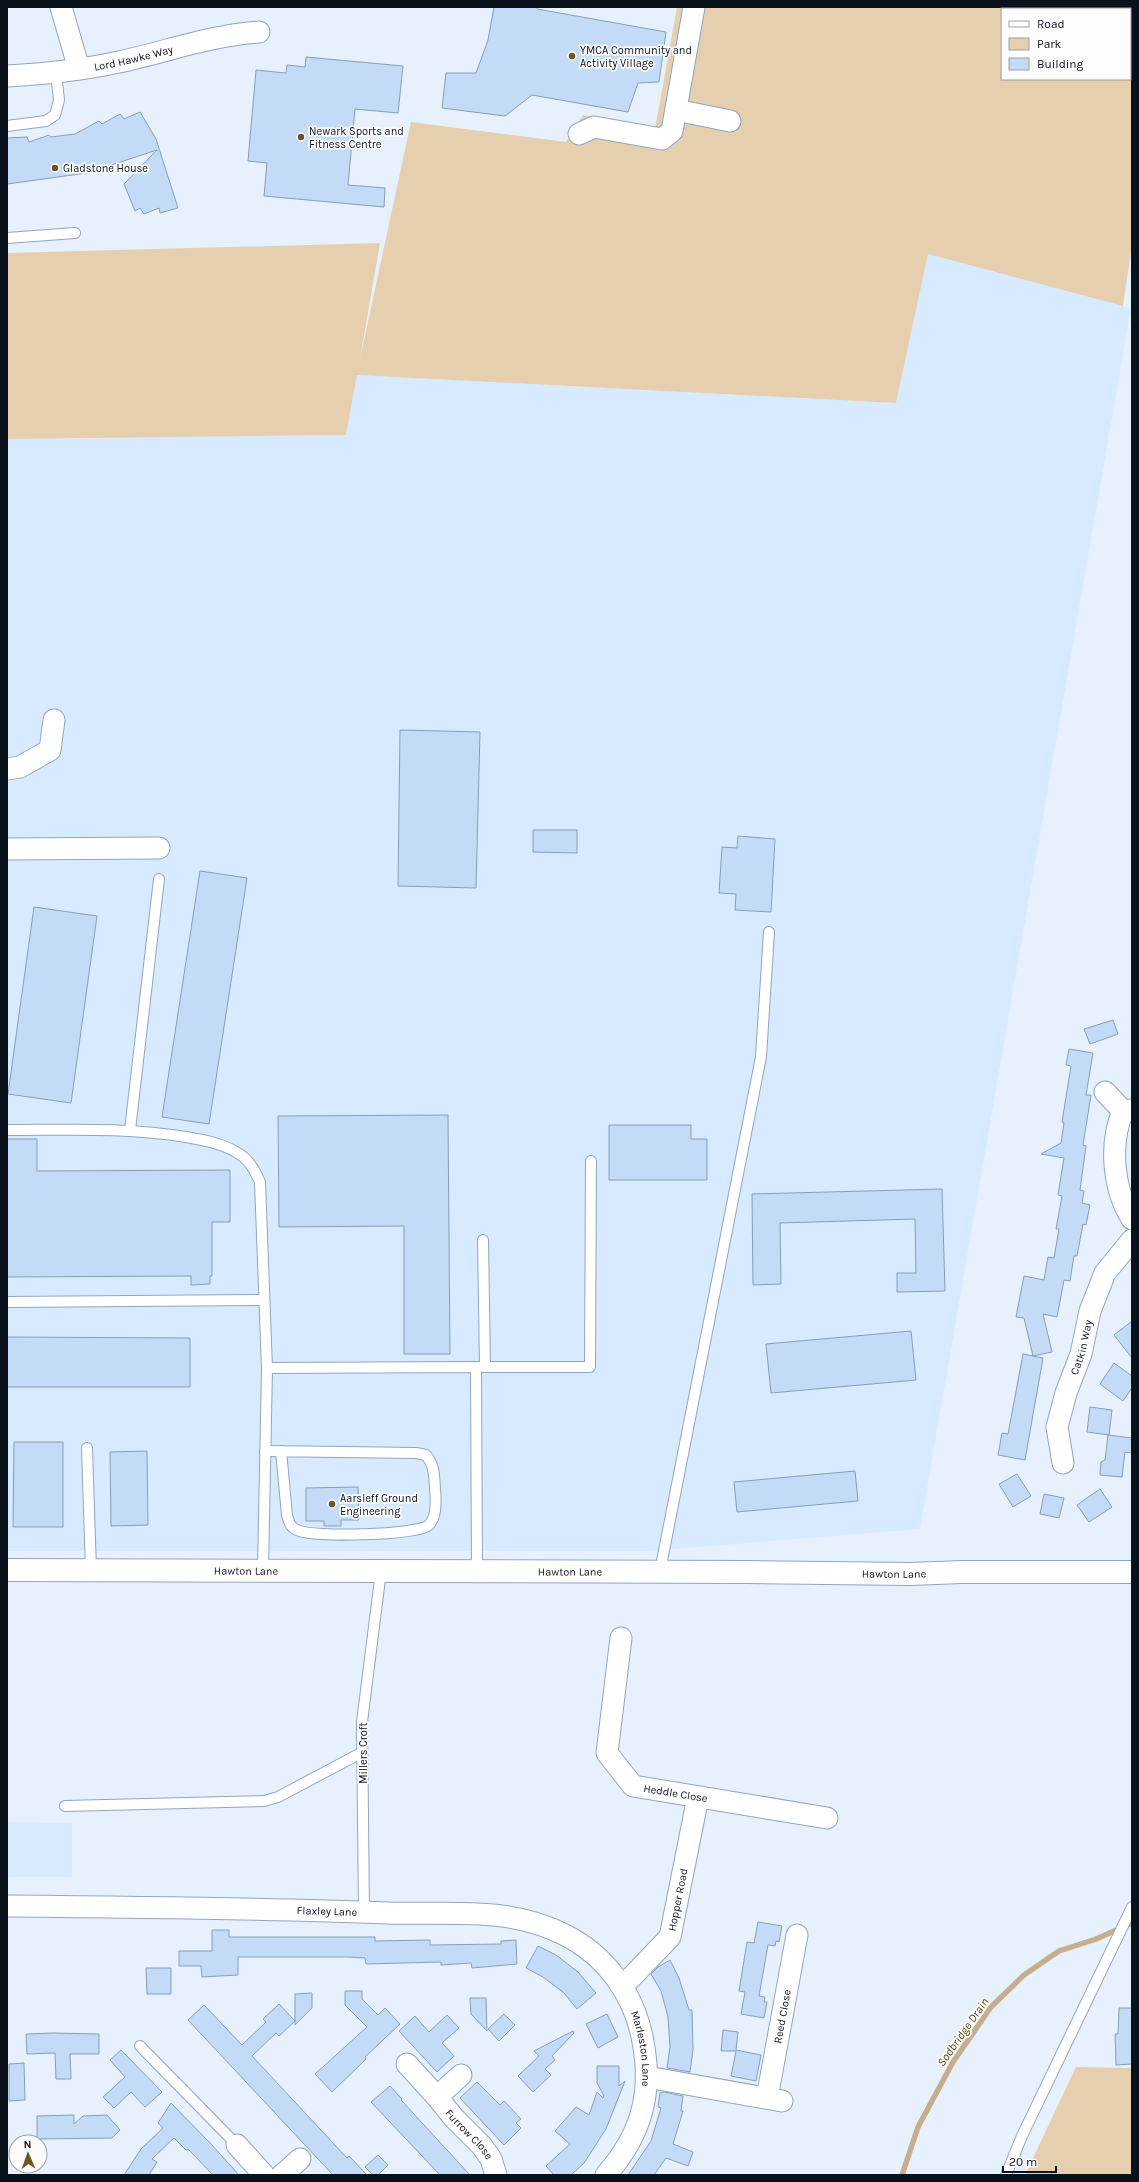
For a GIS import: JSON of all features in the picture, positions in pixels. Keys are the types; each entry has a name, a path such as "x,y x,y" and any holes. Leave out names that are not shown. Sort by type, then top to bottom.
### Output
{"street":[{"path":"61,7 79,69"},
{"path":"579,134 594,127 662,139 672,131 694,7"},
{"name":"Lord Hawke Way","path":"7,76 56,73 79,69 119,62 238,33 259,32"},
{"path":"676,110 730,121"},
{"path":"7,769 20,767 50,750 54,720"},
{"path":"7,849 158,848"},
{"path":"1105,1092 1127,1110 1116,1126 1114,1156 1119,1187 1127,1211 1132,1219"},
{"name":"Catkin Way","path":"1063,1463 1057,1427 1066,1393 1081,1354 1090,1311 1105,1273 1132,1240"},
{"name":"Hawton Lane","path":"7,1570 660,1571 910,1574 962,1572 1132,1572"},
{"name":"Heddle Close","path":"621,1638 607,1754 633,1786 827,1818"},
{"name":"Hopper Road","path":"623,1986 670,1936 698,1797"},
{"name":"Flaxley Lane","path":"7,1906 243,1908 364,1912 490,1913 512,1916 563,1934 575,1941 604,1964 623,1986"},
{"name":"Reed Close","path":"647,2077 775,2099 797,1935"},
{"name":"Marleston Lane","path":"606,2175 618,2162 635,2134 644,2108 647,2077 646,2058 640,2026 623,1986"},
{"name":"Furrow Close","path":"407,2064 437,2096 454,2118 482,2146 491,2159 496,2175"},
{"path":"437,2096 461,2075"},
{"path":"237,2145 264,2175"},
{"path":"282,2175 300,2158"}],"lane":[{"path":"7,126 46,121 55,115 59,100 56,73"},
{"path":"7,238 75,233"},
{"path":"130,1130 159,879"},
{"path":"660,1571 761,1057 769,932"},
{"path":"7,1130 130,1130 210,1142 236,1152 253,1166 260,1182 267,1368 263,1570"},
{"path":"267,1368 590,1367 591,1161"},
{"path":"477,1571 483,1240"},
{"path":"7,1302 264,1300"},
{"path":"87,1448 91,1570"},
{"path":"265,1451 281,1451 426,1455 433,1463 435,1513 431,1524 423,1529 400,1532 326,1535 312,1534 297,1530 290,1525 281,1451"},
{"name":"Millers Croft","path":"364,1912 363,1773 361,1753 362,1722 381,1571"},
{"path":"65,1806 264,1801 278,1797 361,1753"},
{"path":"1006,2175 1022,2136 1132,1907"},
{"path":"140,2046 237,2145"}],"shaded area":[{"path":"928,254 1131,308 920,1529 650,1551 7,1551 7,439 346,435 357,375 896,403"},
{"path":"7,1822 72,1823 72,1877 7,1877"}],"green space":[{"path":"677,7 1132,7 1132,245 1123,306 928,254 896,403 357,375 346,435 7,439 7,253 380,243 360,359 411,122 566,142 583,115 655,129"},
{"path":"1076,2067 1132,2068 1132,2175 1025,2175"}],"building":[{"name":"YMCA Community and Activity Village","path":"494,7 537,7 537,9 666,32 659,82 638,83 628,112 532,95 505,116 442,108 446,73 476,73 488,40"},
{"name":"Newark Sports and Fitness Centre","path":"306,57 403,66 398,113 355,109 348,185 385,188 384,207 264,196 267,163 248,161 256,70 286,73 287,65 305,67"},
{"name":"Gladstone House","path":"140,112 156,139 178,208 160,213 159,208 144,214 140,208 135,211 124,184 157,150 87,173 7,184 7,138 27,137 29,142 49,135 51,137 75,134 99,121 102,124 120,114 124,119"},
{"path":"400,730 480,732 476,888 398,886"},
{"path":"533,830 577,830 577,853 533,852"},
{"path":"738,836 775,839 771,912 735,910 736,894 719,893 722,847 737,848"},
{"path":"200,871 247,878 209,1124 162,1117"},
{"path":"34,907 97,916 71,1103 8,1094"},
{"path":"1113,1020 1118,1034 1090,1044 1084,1029"},
{"path":"1069,1049 1093,1053 1086,1095 1091,1095 1083,1145 1086,1146 1080,1190 1084,1191 1082,1203 1090,1205 1086,1225 1083,1224 1077,1256 1074,1256 1070,1281 1064,1280 1057,1317 1043,1314 1052,1352 1033,1356 1024,1318 1016,1317 1024,1276 1044,1280 1048,1257 1054,1258 1059,1229 1056,1229 1062,1196 1058,1195 1064,1158 1041,1154 1061,1143 1064,1123 1062,1122 1071,1066 1066,1065"},
{"path":"448,1115 450,1354 404,1354 404,1226 279,1227 278,1116"},
{"path":"609,1125 691,1125 691,1139 707,1139 707,1180 609,1180"},
{"path":"7,1139 37,1139 37,1171 230,1170 230,1222 212,1222 212,1276 210,1276 210,1284 191,1285 191,1276 7,1277"},
{"path":"942,1189 945,1291 897,1292 897,1273 916,1273 915,1219 780,1223 781,1284 753,1285 752,1194"},
{"path":"1132,1321 1132,1358 1114,1335"},
{"path":"911,1331 916,1380 771,1393 766,1344"},
{"path":"7,1337 190,1338 190,1387 7,1387"},
{"path":"1023,1354 1043,1358 1025,1460 998,1455 1002,1433 1008,1434"},
{"path":"1114,1363 1132,1376 1132,1388 1123,1401 1100,1384"},
{"path":"1090,1407 1112,1410 1109,1435 1087,1432"},
{"path":"1108,1435 1132,1438 1132,1453 1125,1452 1122,1477 1100,1475 1101,1462 1105,1460"},
{"path":"14,1442 63,1442 63,1527 13,1527"},
{"path":"147,1451 148,1525 111,1526 110,1452"},
{"path":"855,1471 858,1501 737,1512 734,1482"},
{"path":"1017,1474 1031,1496 1013,1507 999,1484"},
{"name":"Aarsleff Ground Engineering","path":"358,1487 359,1520 341,1520 341,1526 324,1526 324,1521 306,1521 306,1488"},
{"path":"1100,1489 1112,1507 1089,1522 1077,1505"},
{"path":"1044,1494 1064,1498 1059,1518 1040,1514"},
{"path":"758,1922 782,1926 779,1942 776,1941 775,1946 768,1945 759,1996 765,1997 764,2002 767,2002 764,2018 741,2014 745,1992 739,1991 747,1942 754,1943"},
{"path":"212,1930 229,1930 229,1937 375,1937 375,1941 430,1940 430,1945 501,1944 501,1941 516,1940 517,1964 472,1968 471,1963 441,1965 441,1962 366,1964 365,1958 348,1957 238,1957 238,1975 202,1977 201,1966 179,1966 179,1951 212,1951"},
{"path":"538,1946 556,1955 578,1972 596,1993 577,2009 564,1993 543,1977 526,1968"},
{"path":"670,1960 679,1978 689,2010 692,2010 693,2049 690,2072 667,2068 670,2047 668,2017 661,1991 651,1974 658,1967"},
{"path":"146,1968 171,1968 171,1994 147,1994"},
{"path":"345,1991 362,1991 362,1999 378,2015 385,2008 400,2024 365,2057 366,2059 332,2092 315,2074 367,2027 345,2005"},
{"path":"312,1993 312,2008 295,2025 295,1994"},
{"path":"470,1998 486,1998 487,2031 471,2014"},
{"path":"279,2004 295,2021 279,2036 276,2033 252,2056 347,2158 349,2156 367,2175 333,2175 188,2020 204,2005 242,2045 266,2022 263,2019"},
{"path":"1119,2008 1132,2008 1132,2064 1116,2065 1115,2034 1118,2034"},
{"path":"504,2014 515,2025 499,2041 488,2029"},
{"path":"607,2014 618,2037 598,2048 586,2024"},
{"path":"447,2015 459,2028 442,2043 454,2056 437,2072 399,2031 415,2016 429,2032"},
{"path":"723,2030 738,2032 736,2050 761,2055 756,2081 731,2076 736,2051 721,2051"},
{"path":"573,2031 574,2033 552,2056 555,2060 545,2069 551,2075 533,2092 518,2076 539,2056 534,2051"},
{"path":"26,2034 99,2034 99,2054 70,2054 71,2079 56,2079 55,2053 27,2054"},
{"path":"121,2050 162,2092 145,2107 131,2092 114,2108 103,2097 125,2077 110,2060"},
{"path":"24,2063 25,2100 9,2101 9,2064"},
{"path":"597,2066 619,2066 619,2086 625,2081 606,2129 584,2163 571,2175 554,2175 546,2166 570,2144 555,2131 576,2107 589,2115 597,2092 603,2098 604,2096 597,2083"},
{"path":"477,2082 500,2105 504,2101 521,2119 516,2123 521,2128 504,2145 460,2098"},
{"path":"390,2086 470,2175 440,2175 371,2102"},
{"path":"664,2092 683,2096 681,2111 683,2111 673,2144 693,2152 688,2166 666,2158 654,2175 628,2175 651,2141 661,2108 658,2107 660,2093"},
{"path":"171,2103 239,2175 213,2175 188,2149 186,2150 174,2138 152,2159 157,2162 149,2175 124,2175 141,2149 163,2128 158,2123"},
{"path":"74,2115 74,2124 83,2116 107,2115 120,2130 112,2138 48,2139 48,2134 37,2134 37,2116"},
{"path":"378,2155 388,2165 378,2175 373,2175 365,2167"}],"waterway":[{"name":"Sodbridge Drain","path":"902,2175 918,2127 953,2062 991,2007 1024,1975 1059,1951 1096,1939 1132,1923"}],"place":[{"name":"YMCA Community and Activity Village","path":"572,56"},
{"name":"Newark Sports and Fitness Centre","path":"301,137"},
{"name":"Gladstone House","path":"55,168"},
{"name":"Aarsleff Ground Engineering","path":"332,1504"}]}
